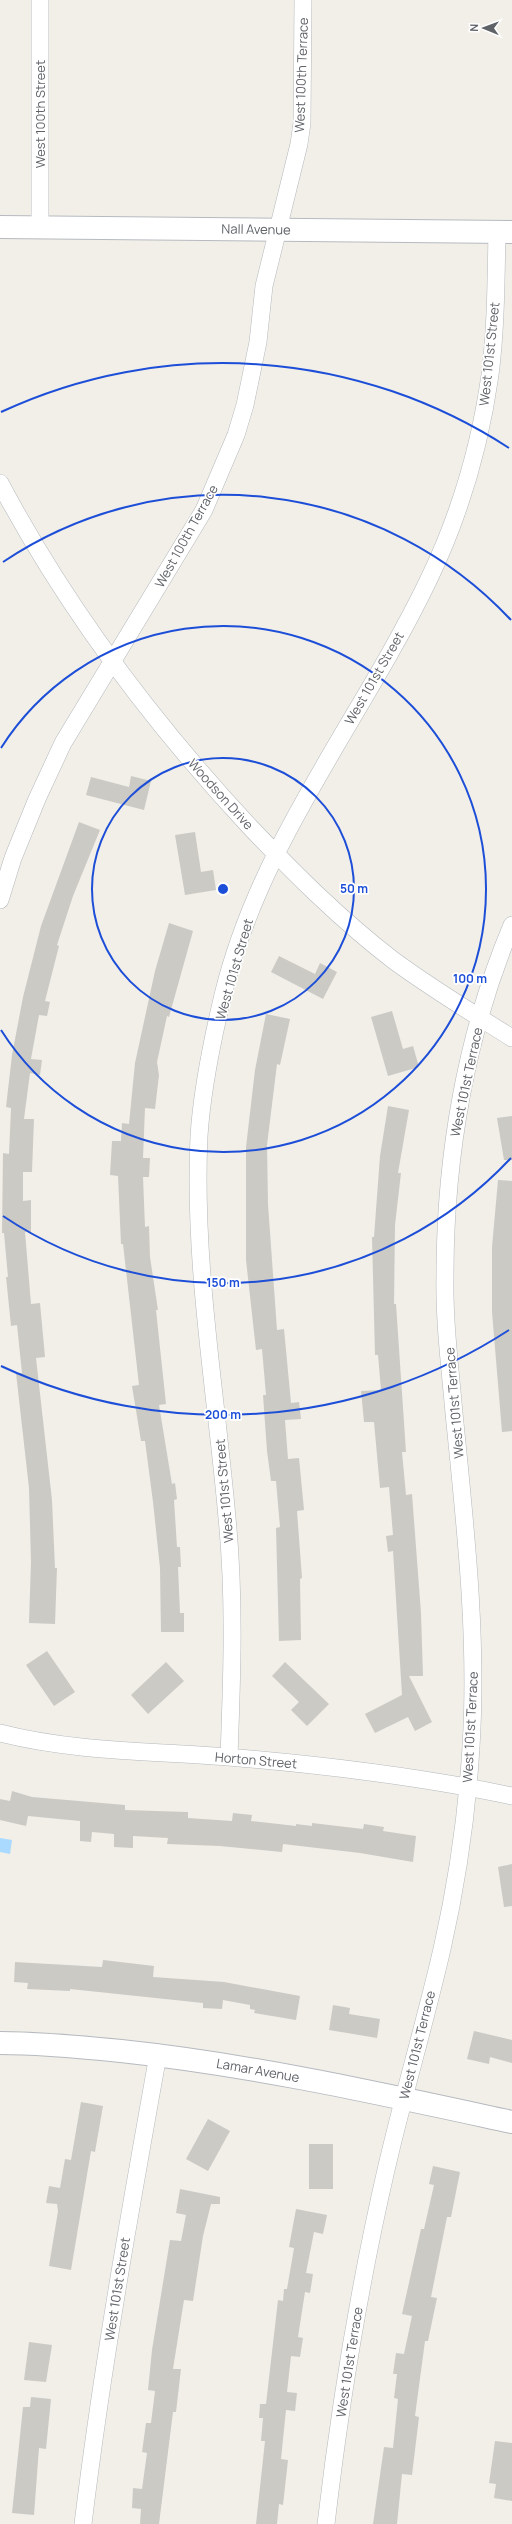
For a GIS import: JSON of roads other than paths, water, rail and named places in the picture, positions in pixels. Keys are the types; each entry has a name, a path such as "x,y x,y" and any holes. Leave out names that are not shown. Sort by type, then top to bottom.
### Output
{"street":[{"name":"West 100th Street","path":"40,0 40,227"},
{"name":"West 100th Terrace","path":"0,900 13,858 37,799 63,743 204,510 236,435 245,405 257,349 264,286 301,130 303,0"},
{"name":"Nall Avenue","path":"0,227 505,232"},
{"name":"West 101st Street","path":"229,1757 233,1608 228,1522 200,1249 199,1133 206,1074 224,992 242,935 276,854 293,819 409,618 454,520 471,465 490,375 505,232"},
{"name":"Woodson Drive","path":"0,483 25,530 80,616 154,717 214,788 276,854 324,902 393,960 512,1038"},
{"name":"West 101st Terrace","path":"326,2524 347,2370 365,2266 386,2168 442,1949 454,1893 467,1787 471,1747 473,1676 469,1574 447,1328 444,1276 447,1207 454,1135 467,1067 490,982 512,925"},
{"name":"Horton Street","path":"0,1733 71,1746 229,1757 374,1772 512,1796"},
{"name":"Lamar Avenue","path":"0,2043 86,2048 158,2055 295,2076 512,2122"},
{"name":"West 101st Street","path":"83,2524 94,2435 115,2293 158,2055"}],"water":[{"path":"0,1838 12,1840 10,1854 0,1852"}]}
